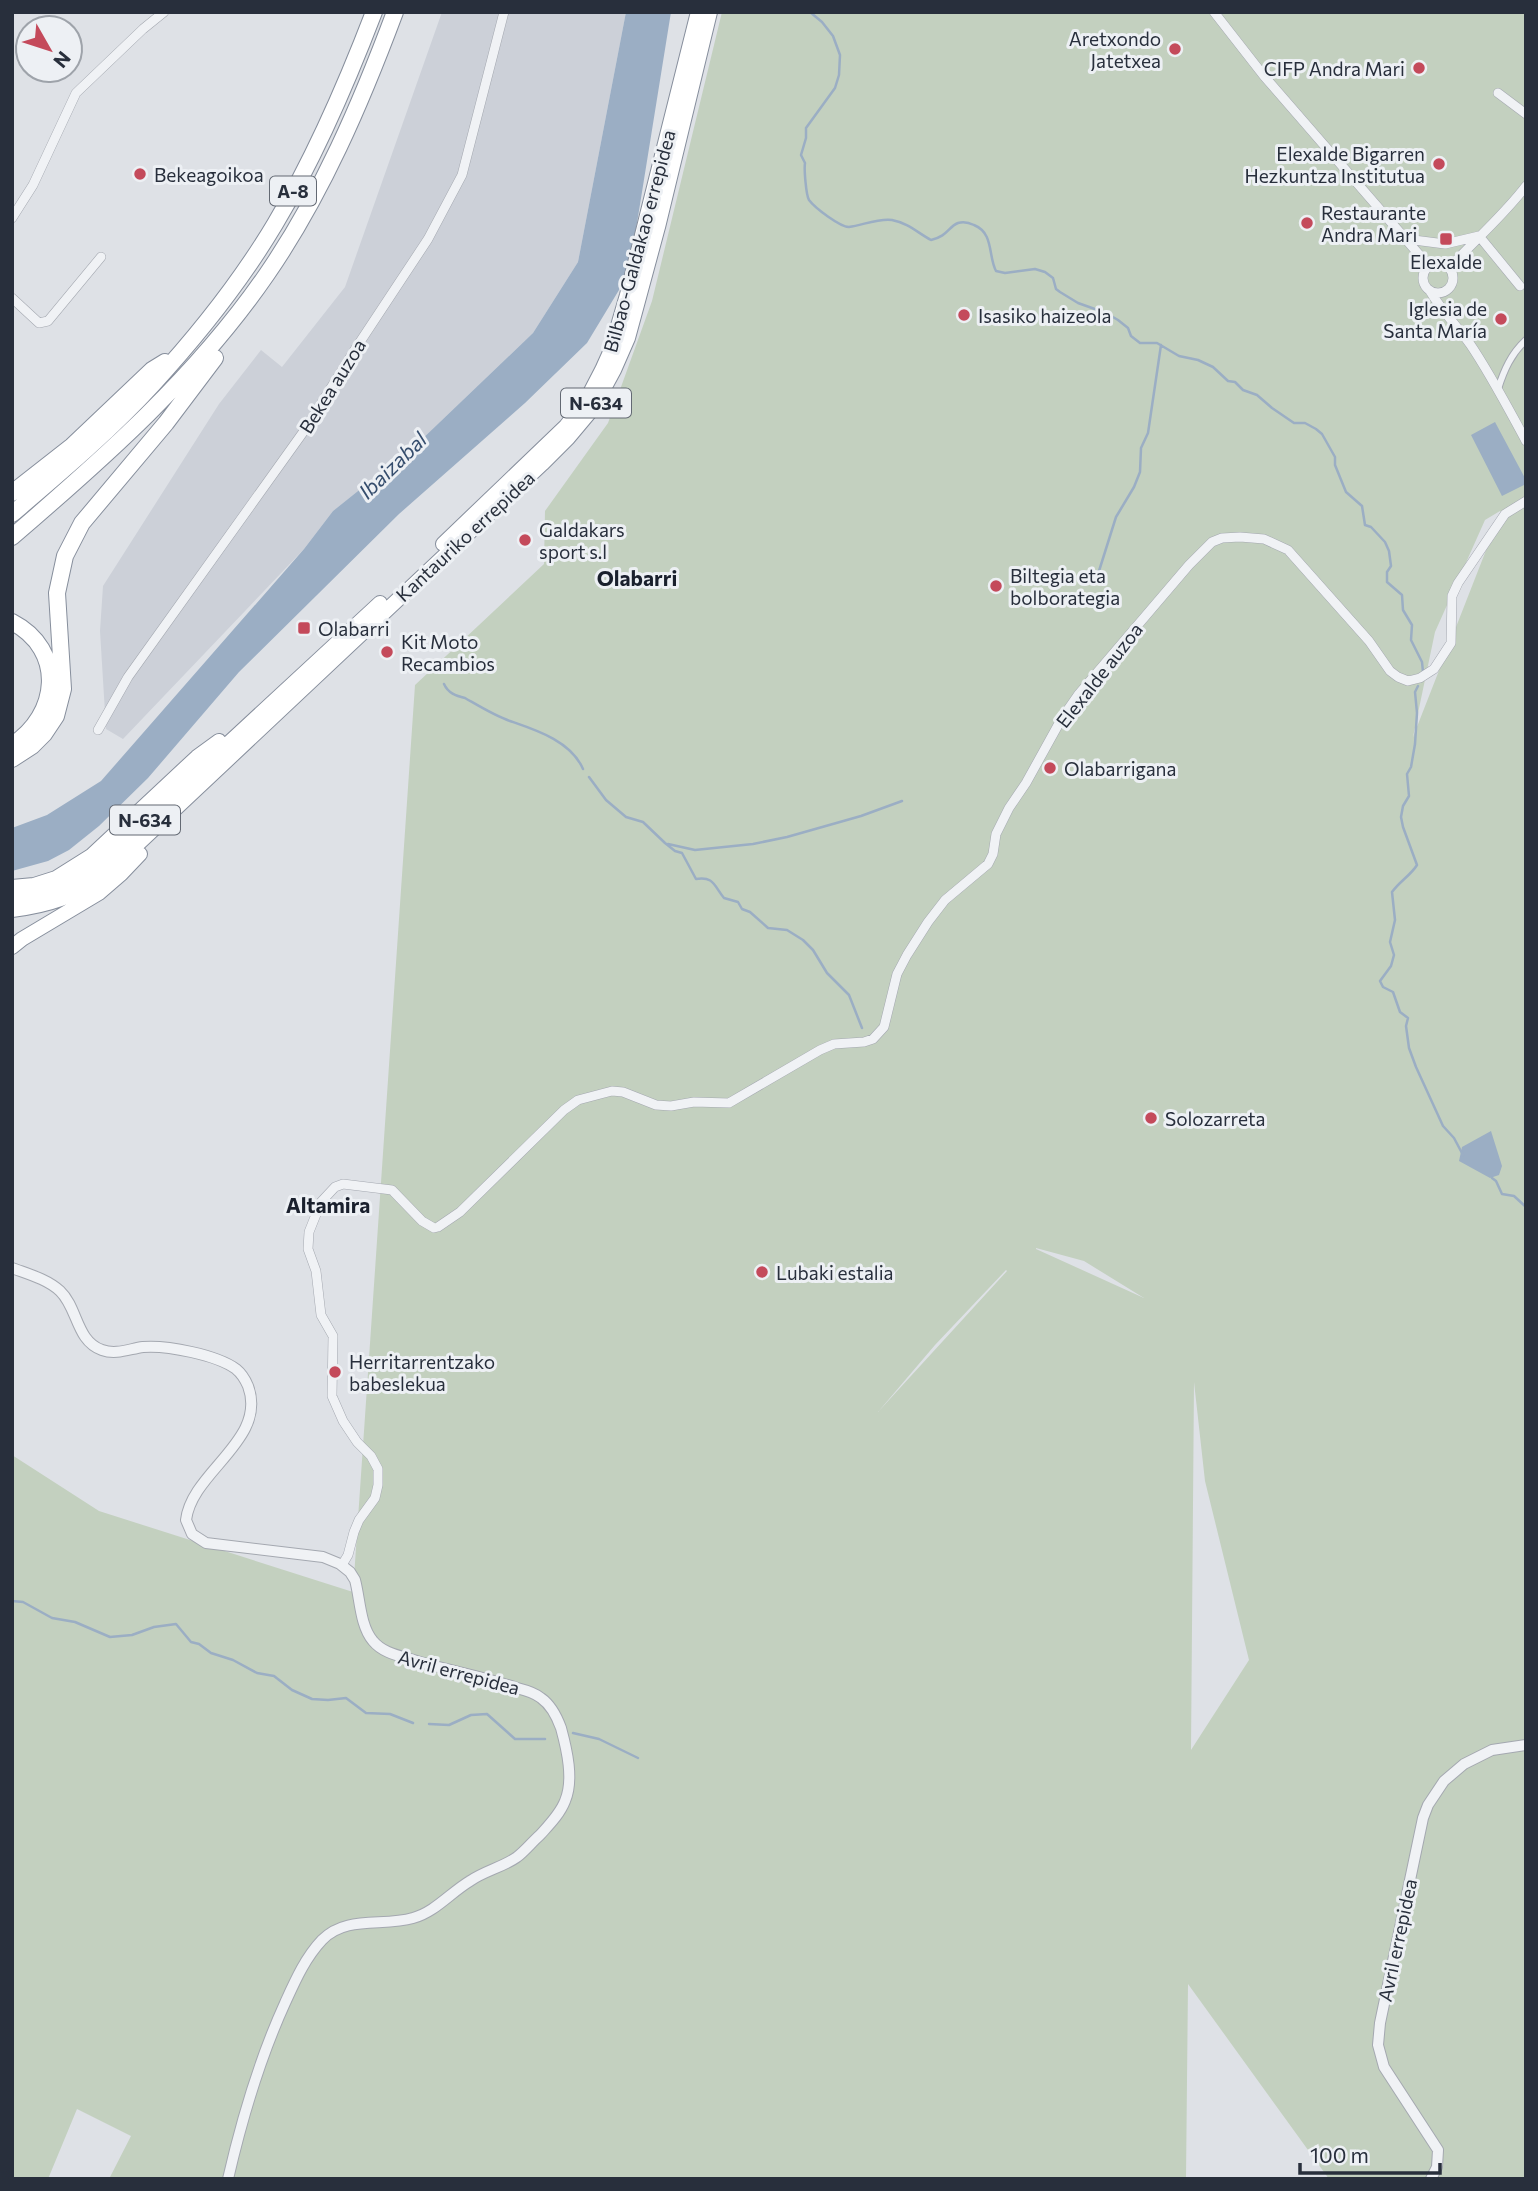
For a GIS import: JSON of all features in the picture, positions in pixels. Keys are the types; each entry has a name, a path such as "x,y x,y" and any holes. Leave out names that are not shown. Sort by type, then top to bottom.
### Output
{"highway":[{"name":"A-8","path":"12,514 119,419 182,352 234,285 275,224 312,156 354,65 374,12"},
{"name":"A-8","path":"12,537 141,423 197,364 266,276 332,161 371,77 395,12"},
{"name":"Bilbao-Galdakao errepidea","path":"261,713 526,465 566,426 588,397 611,350 627,295 698,12"},
{"name":"Kantauriko errepidea","path":"12,909 40,906 69,897 105,875 542,464 594,407 628,338 710,12"},
{"path":"12,759 32,746 56,716 63,689 57,593 65,556 82,523 166,423 224,346 266,276"},
{"path":"12,493 72,446 152,370 182,352"},
{"path":"12,622 27,631 38,645 50,677 49,696 44,712 35,726 12,745"},
{"path":"12,887 34,885 74,869 197,757 261,713"},
{"name":"N-634","path":"12,899 38,895 66,886 81,877 261,713"},
{"path":"12,947 99,893 121,874 189,797"}],"street":[{"path":"12,218 33,185 76,93 164,12"},
{"name":"Bekea auzoa","path":"98,730 128,677 304,431 428,239 462,174 503,12"},
{"path":"1214,12 1264,76 1429,266"},
{"path":"1498,93 1526,114"},
{"path":"1449,268 1500,217 1526,186"},
{"path":"1406,239 1445,244 1479,236"},
{"path":"1479,236 1523,289"},
{"path":"1439,263 1445,244"},
{"path":"12,298 38,323 48,321 101,257"},
{"path":"1430,291 1439,293 1448,290 1453,277 1449,268 1439,263 1429,266 1423,279 1424,284 1469,342 1526,441"},
{"path":"1498,389 1504,369 1526,340"},
{"name":"Elexalde auzoa","path":"342,1565 359,1520 374,1498 378,1485 378,1469 343,1421 332,1396 333,1335 321,1315 316,1271 308,1249 309,1232 321,1202 335,1187 343,1184 392,1190 422,1221 434,1228 438,1227 460,1212 564,1110 578,1100 612,1091 623,1092 663,1106 694,1102 729,1103 820,1049 834,1044 873,1039 884,1027 897,974 907,955 945,900 988,864 993,854 996,834 1009,808 1062,718 1189,565 1213,542 1222,538 1240,537 1264,540 1288,550 1368,641 1390,671 1408,681 1420,678 1434,669 1443,658 1451,643 1452,596 1458,583 1506,514 1526,501"},
{"path":"12,1268 44,1280 59,1290 86,1339 100,1350 112,1353 145,1347 190,1353 230,1365 245,1379 251,1397 249,1417 235,1445 190,1500 186,1520 194,1535 211,1545 313,1555 342,1565"},
{"name":"Avril errepidea","path":"228,2179 261,2058 297,1977 324,1938 348,1925 405,1920 425,1913 473,1878 518,1856 553,1819 568,1793 568,1760 559,1724 551,1707 536,1694 387,1652 372,1640 355,1580 342,1565"},
{"name":"Avril errepidea","path":"1432,2179 1437,2167 1438,2150 1387,2073 1378,2045 1380,2023 1423,1818 1440,1787 1464,1764 1492,1750 1526,1745"}],"shaded area":[{"path":"442,12 626,12 578,262 533,333 418,443 333,511 304,549 123,739 106,729 100,631 103,586 219,404 261,350 282,367 345,287"}],"green space":[{"path":"722,12 1526,12 1526,2179 1329,2179 1188,1984 1186,2179 109,2179 131,2136 77,2109 48,2179 12,2179 12,1455 99,1511 353,1592 415,685 544,564 545,511 608,423 652,301","holes":["1501,512 1413,737 1435,632 1485,520","1036,1249 1084,1261 1144,1298","1006,1270 878,1412 935,1345","1194,1382 1205,1481 1249,1660 1191,1750"]}],"water":[{"name":"Ibaizabal","path":"626,12 671,12 632,254 619,290 587,343 525,403 399,514 239,672 148,778 99,826 69,850 48,861 12,871 12,828 47,815 101,781 304,549 333,511 418,443 533,333 578,262"},
{"path":"1495,422 1526,480 1526,484 1502,496 1471,435"},
{"path":"1491,1131 1502,1166 1499,1175 1490,1178 1459,1161 1462,1147"}],"waterway":[{"path":"810,12 833,36 840,55 835,88 806,128 801,155 805,163 809,200 845,226 892,220 931,240 958,223 972,224 985,233 996,271 1005,273 1035,269 1045,272 1053,278 1056,289 1060,292 1118,320 1140,343 1157,343 1179,356 1213,367 1228,381 1235,382 1243,390 1257,395 1294,423 1305,423 1316,429 1322,434 1335,457 1335,465 1346,492 1362,506 1365,525 1371,527 1385,542 1389,551 1391,566 1387,572 1387,582 1402,595 1403,610 1412,625 1411,640 1422,662 1423,672"},
{"path":"1099,571 1116,517 1140,472 1141,448 1148,433 1161,345"},
{"path":"444,684 455,695 552,738 570,751 583,769"},
{"path":"1418,686 1415,692 1415,744 1407,774 1409,796 1401,817 1417,865 1392,892 1395,920 1390,942 1394,955 1391,966 1380,981 1383,987 1393,992 1400,1012 1408,1018 1406,1026 1409,1048 1416,1067 1443,1126 1454,1138 1463,1155"},
{"path":"589,777 606,800 626,817 643,822 675,851 682,853 696,879 710,881 724,898 738,902 742,909 750,912 768,928 787,930 803,940 813,950 827,973 849,995 862,1028"},
{"path":"668,844 695,850 753,844 861,816 902,801"},
{"path":"1492,1178 1502,1194 1514,1196 1526,1207"},
{"path":"12,1601 23,1602 52,1618 75,1622 110,1637 132,1635 154,1627 176,1624 191,1642 257,1673 274,1676 292,1690 312,1699 346,1698 366,1713 390,1714 413,1723"},
{"path":"429,1724 449,1725 471,1715 487,1714 515,1739 545,1739"},
{"path":"573,1733 599,1739 638,1758"}],"place":[{"name":"Aretxondo Jatetxea","path":"1175,49"},
{"name":"CIFP Andra Mari","path":"1419,68"},
{"name":"Elexalde Bigarren Hezkuntza Institutua","path":"1439,164"},
{"name":"Bekeagoikoa","path":"140,174"},
{"name":"Restaurante Andra Mari","path":"1307,223"},
{"name":"Elexalde","path":"1446,239"},
{"name":"Isasiko haizeola","path":"964,315"},
{"name":"Iglesia de Santa María","path":"1501,319"},
{"name":"Galdakars sport s.l","path":"525,540"},
{"name":"Biltegia eta bolborategia","path":"996,586"},
{"name":"Olabarri","path":"304,628"},
{"name":"Kit Moto Recambios","path":"387,652"},
{"name":"Olabarrigana","path":"1050,768"},
{"name":"Solozarreta","path":"1151,1118"},
{"name":"Lubaki estalia","path":"762,1272"},
{"name":"Herritarrentzako babeslekua","path":"335,1372"}],"district":[{"name":"Olabarri","path":"637,577"},
{"name":"Altamira","path":"328,1204"}]}
